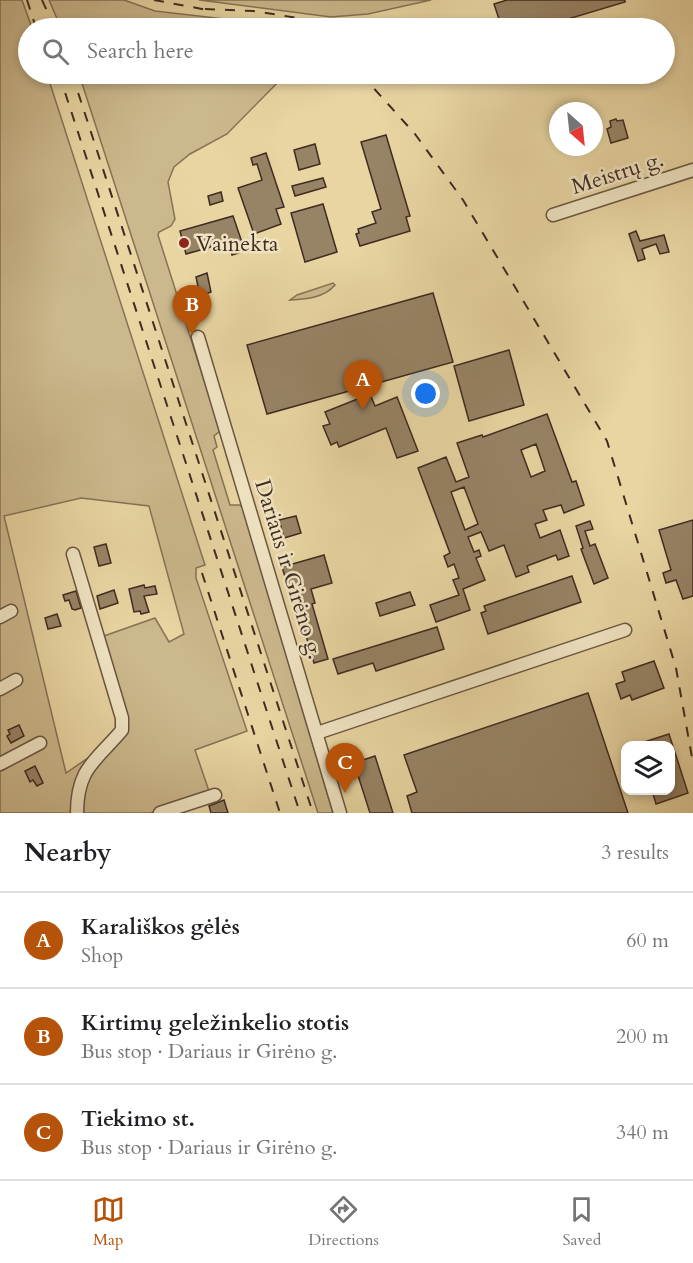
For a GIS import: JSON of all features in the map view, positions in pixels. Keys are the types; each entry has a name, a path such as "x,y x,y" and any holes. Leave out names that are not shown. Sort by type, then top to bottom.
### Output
{"street":[{"name":"Meistrų g.","path":"553,215 693,170"},
{"name":"Dariaus ir Girėno g.","path":"198,337 340,813"},
{"path":"73,554 122,718 122,730 82,777 77,813"},
{"path":"317,733 625,630"},
{"path":"0,689 16,680"},
{"path":"0,764 40,743"},
{"path":"160,813 214,795"}],"shaded area":[{"path":"0,0 22,0 28,18 18,18 18,84 50,84 205,565 196,568 196,578 247,731 195,750 210,794 150,813 0,813","holes":["81,498 149,506 184,634 169,642 155,618 101,637 126,722 101,749 66,773 4,516"]},
{"path":"49,0 124,0 155,11 216,18 57,18"},
{"path":"199,0 431,0 368,14 331,17"},
{"path":"82,84 276,84 227,134 190,154 174,167 168,182 175,219 171,226 159,232 158,235 220,431 214,436 217,447 213,450 230,505 240,505 243,508 333,813 318,813"},
{"path":"333,283 335,285 326,293 290,300 297,295"}],"building":[{"path":"507,0 625,0 625,2 571,18 499,18 494,4"},
{"path":"616,119 617,121 623,120 628,138 611,143 607,129 611,127 610,121"},
{"path":"386,135 410,216 406,217 410,231 360,246 356,234 359,233 358,229 376,223 372,212 381,209 361,142"},
{"path":"315,144 320,164 299,170 294,150"},
{"path":"266,153 284,207 276,209 281,224 254,234 238,188 262,180 257,164 253,165 251,158"},
{"path":"323,178 326,187 295,196 292,186"},
{"path":"221,192 223,201 210,205 208,196"},
{"path":"323,204 337,252 305,262 291,213"},
{"path":"233,216 245,251 232,255 229,242 186,254 180,231"},
{"path":"636,231 640,241 664,235 669,252 660,254 656,244 642,249 645,259 638,261 629,234"},
{"path":"207,273 211,292 200,296 196,277"},
{"path":"433,293 453,362 267,414 247,345"},
{"path":"509,350 524,405 469,421 454,366"},
{"path":"370,394 375,406 397,397 418,451 397,458 386,428 339,447 337,442 331,445 323,426 330,424 325,412"},
{"path":"547,414 572,482 576,481 584,505 564,513 561,505 543,510 547,520 535,524 540,538 560,530 569,556 558,560 556,555 527,566 529,572 516,577 504,545 489,551 481,532 468,537 474,552 479,550 481,556 476,558 485,580 463,589 470,610 436,622 430,605 459,595 453,580 459,578 454,564 448,567 444,556 450,553 418,468 446,457 456,482 469,477 457,443 482,435 483,437","holes":["536,444 545,471 531,477 521,450","464,487 478,524 465,530 451,492"]},
{"path":"296,516 301,533 284,538 279,520"},
{"path":"693,520 693,596 683,599 676,580 666,583 663,573 671,570 659,530"},
{"path":"590,521 593,529 585,531 590,546 595,544 608,578 594,584 581,549 583,548 576,526"},
{"path":"106,544 111,563 99,566 94,547"},
{"path":"324,555 332,583 311,589 315,603 312,604 328,659 314,663 298,608 295,609 282,567"},
{"path":"572,576 581,602 488,634 481,613 486,611 484,606"},
{"path":"144,585 145,588 155,586 157,594 144,596 149,612 141,614 140,611 134,612 129,589"},
{"path":"114,590 118,603 100,609 97,596"},
{"path":"76,591 81,608 75,610 72,609 69,600 65,601 63,595"},
{"path":"410,592 415,605 380,616 376,603"},
{"path":"57,614 61,626 48,629 45,618"},
{"path":"437,627 444,649 376,671 373,663 338,674 333,659"},
{"path":"654,661 664,688 632,700 630,695 621,699 616,684 625,681 622,672"},
{"path":"588,693 628,813 412,813 407,796 417,792 404,755"},
{"path":"19,725 24,736 11,743 7,736 10,734 8,730"},
{"path":"669,734 671,741 647,741"},
{"path":"675,753 688,793 656,804 653,795 675,795"},
{"path":"375,756 393,813 370,813 354,763"},
{"path":"35,766 43,783 37,786 33,780 30,782 25,771"},
{"path":"224,800 228,813 211,813 209,806"}],"railway":[{"path":"27,0 33,18"},
{"path":"42,0 50,18"},
{"path":"154,0 213,11"},
{"path":"205,9 253,11 298,18"},
{"path":"62,84 300,813"},
{"path":"75,84 313,813"},
{"path":"370,84 415,134 463,200 607,441 676,668 693,763"},
{"path":"202,573 280,813"}],"place":[{"name":"Vainekta","path":"184,243"},
{"name":"Kirtimų geležinkelio stotis","path":"192,335"},
{"name":"Karališkos gėlės","path":"363,410"},
{"name":"Tiekimo st.","path":"345,793"}]}
